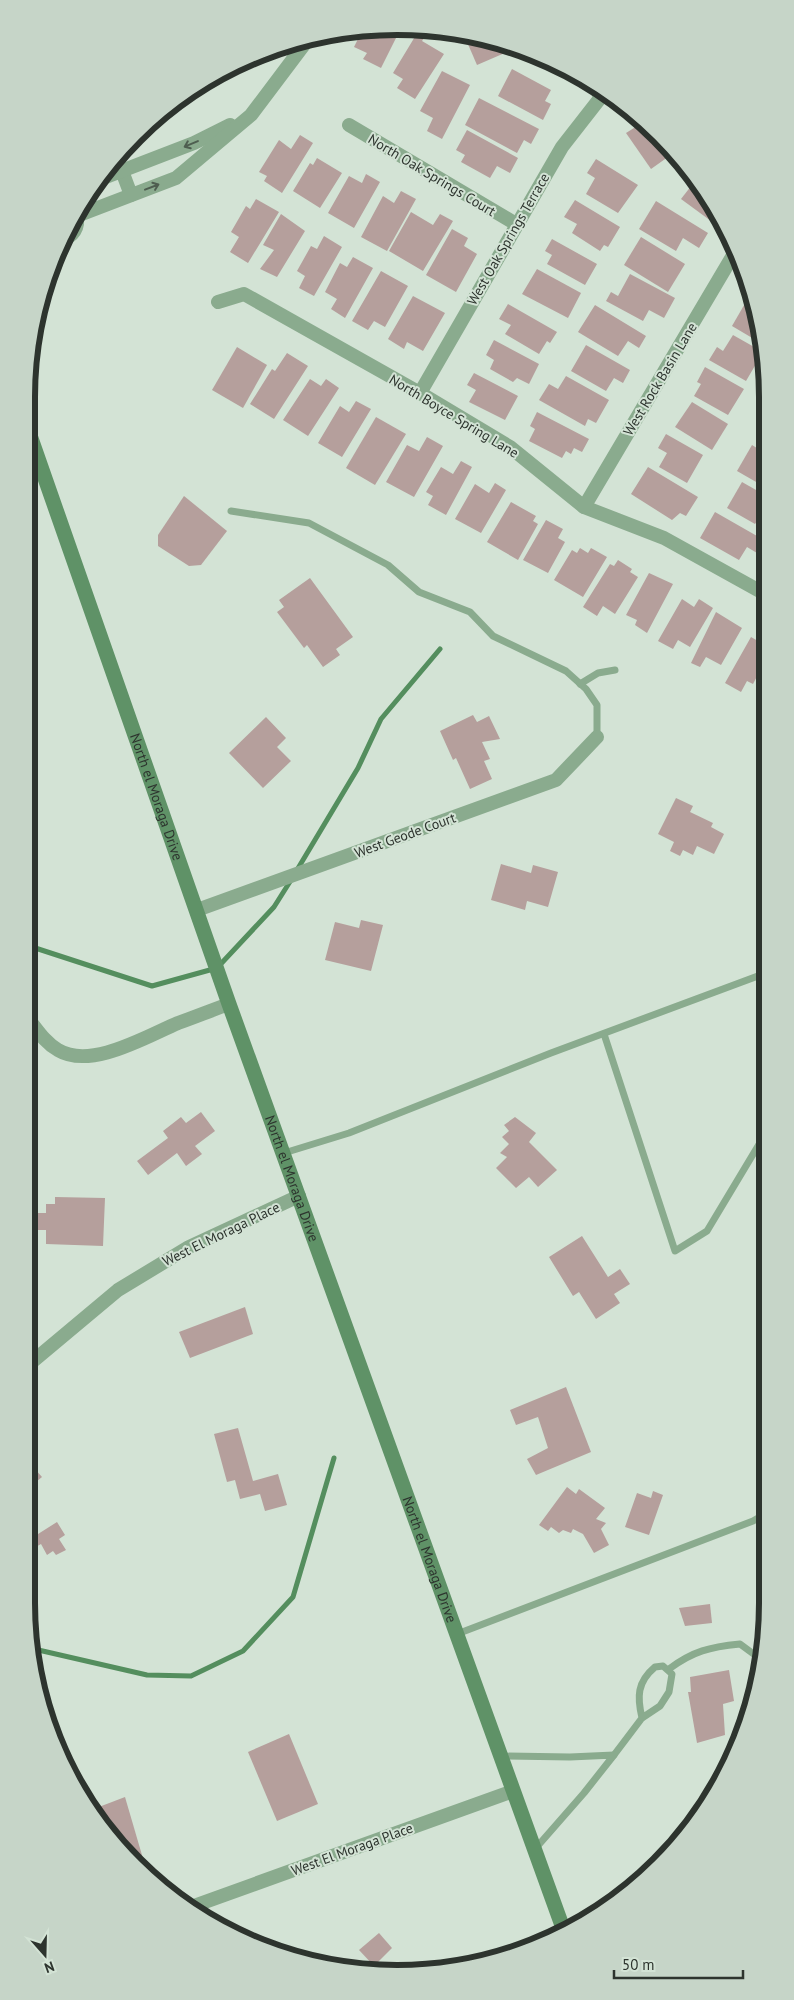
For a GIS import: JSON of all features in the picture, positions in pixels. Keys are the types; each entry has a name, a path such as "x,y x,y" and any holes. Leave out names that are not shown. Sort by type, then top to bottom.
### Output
{"street":[{"path":"87,210 176,178 251,115 303,47"},
{"name":"West Oak Springs Terrace","path":"420,393 562,147 602,99"},
{"path":"112,175 194,143 251,115"},
{"name":"North Oak Springs Court","path":"349,125 516,224"},
{"path":"120,165 131,195"},
{"name":"West Rock Basin Lane","path":"584,507 731,258"},
{"name":"North Boyce Spring Lane","path":"218,302 244,294 420,393 510,447 584,507 664,538 759,590"},
{"name":"North el Moraga Drive","path":"35,450 229,1004 562,1925"},
{"name":"West Geode Court","path":"197,910 556,780 597,737"},
{"path":"35,1027 58,1050 76,1056 94,1055 119,1049 229,1004"},
{"name":"West El Moraga Place","path":"35,1359 118,1290 189,1248 299,1196"},
{"name":"West El Moraga Place","path":"197,1905 513,1791"}],"lane":[{"path":"70,241 80,230 79,224"},
{"path":"231,511 309,523 388,565 420,592 470,612 493,636 566,671 580,684 597,705 597,737"},
{"path":"580,684 598,673 615,670"},
{"path":"284,1153 349,1133 759,976"},
{"path":"604,1034 675,1251 707,1231 759,1143"},
{"path":"456,1634 759,1517"},
{"path":"669,1669 685,1657 711,1646 740,1644 755,1655"},
{"path":"534,1849 584,1793 642,1718 660,1706 669,1692 672,1674 669,1669 663,1666 654,1667 640,1684 638,1700 642,1718"},
{"path":"501,1756 614,1755"}],"building":[{"path":"397,35 381,68 363,59 367,53 354,47 359,37"},
{"path":"416,36 425,36 422,41 444,54 415,99 397,88 403,79 393,73"},
{"path":"467,42 507,52 477,65"},
{"path":"512,69 551,90 545,101 551,104 543,120 498,96"},
{"path":"442,71 470,85 442,139 427,131 433,118 420,111"},
{"path":"479,98 539,129 531,144 524,140 517,153 465,125"},
{"path":"637,126 668,157 651,169 626,133"},
{"path":"467,130 518,158 510,173 497,166 490,178 461,162 465,155 456,150"},
{"path":"300,135 313,143 282,193 264,181 267,176 259,172 279,140 291,149"},
{"path":"317,158 342,173 320,208 293,191 310,163 313,165"},
{"path":"596,159 638,185 618,213 586,194 595,178 587,173"},
{"path":"366,174 380,182 354,228 328,213 349,176 362,183"},
{"path":"691,186 713,219 711,221 681,199"},
{"path":"401,191 416,199 387,251 361,237 383,196 394,203"},
{"path":"256,199 279,212 248,263 230,252 239,237 231,232 246,206 250,209"},
{"path":"575,200 620,227 608,247 604,245 600,251 572,233 577,224 564,217"},
{"path":"656,201 708,233 699,248 683,238 676,251 639,229"},
{"path":"411,212 433,225 440,214 453,221 423,271 389,251"},
{"path":"281,214 305,231 277,277 260,269 274,250 263,245"},
{"path":"452,229 468,238 464,246 477,254 456,292 426,275"},
{"path":"324,236 342,247 314,296 299,288 305,276 297,271 311,246 317,249"},
{"path":"641,237 685,264 668,292 624,265"},
{"path":"552,239 597,264 585,285 547,264 552,255 545,251"},
{"path":"353,257 373,268 345,318 331,309 337,299 325,292 340,263 347,267"},
{"path":"537,269 581,293 568,318 522,294"},
{"path":"381,271 408,286 385,327 374,321 368,330 352,321"},
{"path":"630,274 675,298 664,318 649,310 643,321 606,301 611,292 618,296"},
{"path":"413,296 445,313 423,351 407,342 404,349 388,339"},
{"path":"746,301 754,339 732,326"},
{"path":"508,304 557,332 550,343 547,341 539,354 505,334 511,325 499,319"},
{"path":"595,305 646,336 639,348 628,341 618,356 578,332"},
{"path":"733,335 756,348 757,362 746,381 709,360 717,347 723,351"},
{"path":"494,340 539,364 529,384 517,378 513,382 490,369 494,360 486,355"},
{"path":"586,345 630,370 623,383 614,378 606,391 571,371"},
{"path":"237,347 267,365 243,408 212,390"},
{"path":"287,353 308,366 274,419 250,404 272,369 275,371"},
{"path":"705,367 744,389 728,415 694,396 701,384 697,382"},
{"path":"474,373 518,396 505,420 469,402 476,390 467,385"},
{"path":"566,376 609,400 596,423 588,419 585,426 539,400 549,384 558,389"},
{"path":"310,379 321,386 326,379 339,388 308,436 283,420"},
{"path":"356,401 371,409 342,457 318,443 340,406 349,412"},
{"path":"692,402 728,424 712,450 675,427"},
{"path":"537,412 589,439 582,452 574,448 571,454 566,451 562,458 529,441 535,429 530,426"},
{"path":"376,417 406,434 375,485 346,468"},
{"path":"666,434 703,455 687,483 659,467 667,453 658,448"},
{"path":"427,437 443,446 414,497 386,482 407,445 419,451"},
{"path":"752,445 759,449 759,484 737,471"},
{"path":"461,461 472,467 446,515 428,505 433,496 426,492 441,467 453,474"},
{"path":"648,467 698,497 686,516 680,513 672,520 631,494"},
{"path":"742,482 759,492 759,518 755,524 727,508"},
{"path":"495,483 506,490 481,533 455,519 475,484 489,493"},
{"path":"184,496 227,531 201,565 189,566 158,546 158,535"},
{"path":"511,502 536,516 533,521 538,524 518,560 487,542"},
{"path":"715,512 759,537 759,549 757,553 747,547 739,560 700,538"},
{"path":"546,520 563,529 558,538 565,542 548,573 523,560"},
{"path":"580,548 588,553 591,548 607,557 583,597 554,580 572,550 577,553"},
{"path":"618,560 632,569 630,572 638,577 615,614 603,606 597,616 583,607 610,564 614,566"},
{"path":"649,573 673,584 647,633 635,625 637,620 626,615"},
{"path":"310,578 353,637 336,649 340,655 323,667 307,645 304,648 277,612 284,607 279,600"},
{"path":"682,599 694,607 699,599 713,608 690,647 678,640 673,649 658,641"},
{"path":"716,612 742,628 721,665 706,657 700,667 691,663"},
{"path":"751,637 759,642 759,672 753,684 747,681 741,692 725,683"},
{"path":"473,715 477,722 489,716 500,739 482,742 490,759 484,761 492,779 470,789 456,758 453,760 440,731"},
{"path":"266,717 286,738 277,747 291,761 263,788 229,753"},
{"path":"676,798 693,806 690,812 713,823 711,827 724,834 714,854 697,846 693,855 683,850 680,856 670,851 674,842 658,834"},
{"path":"501,864 531,873 533,865 558,872 548,907 527,901 525,910 491,900"},
{"path":"361,920 383,925 371,971 325,960 335,922 359,928"},
{"path":"201,1112 215,1131 195,1146 202,1154 186,1166 177,1153 148,1175 137,1161 168,1138 163,1131 181,1117 186,1123"},
{"path":"515,1117 536,1133 529,1142 557,1170 538,1187 529,1177 516,1188 496,1168 507,1157 500,1153 509,1144 502,1137 509,1131 504,1125"},
{"path":"55,1197 105,1198 103,1246 46,1244 46,1230 37,1230 37,1213 46,1213 46,1204 55,1204"},
{"path":"582,1236 608,1277 620,1269 630,1284 614,1294 620,1303 596,1319 579,1292 573,1296 549,1257"},
{"path":"245,1307 253,1334 190,1358 179,1332"},
{"path":"566,1387 591,1452 536,1475 527,1459 548,1448 538,1417 516,1425 510,1410"},
{"path":"759,1419 759,1430 756,1420"},
{"path":"238,1428 253,1481 278,1474 287,1505 265,1511 260,1494 240,1499 235,1480 227,1482 214,1434"},
{"path":"35,1469 42,1477 35,1483"},
{"path":"567,1487 576,1494 579,1489 605,1508 596,1519 606,1523 601,1529 609,1545 594,1553 583,1534 573,1529 571,1533 563,1530 559,1533 551,1527 548,1531 539,1525"},
{"path":"653,1491 663,1495 649,1535 625,1527 637,1493 651,1498"},
{"path":"57,1522 65,1535 59,1539 66,1550 56,1555 53,1551 47,1555 41,1544 35,1547 35,1536"},
{"path":"710,1604 712,1623 685,1626 679,1608"},
{"path":"729,1670 734,1701 723,1704 725,1735 697,1743 688,1692 691,1692 690,1677"},
{"path":"289,1734 318,1804 277,1821 248,1752"},
{"path":"125,1797 144,1862 125,1842 98,1807"},
{"path":"379,1933 392,1948 376,1964 372,1964 359,1950"}],"waterway":[{"path":"297,870 358,768 381,719 440,649"},
{"path":"35,948 152,986 217,968 274,907 291,880"},
{"path":"38,1650 147,1675 191,1676 243,1651 293,1597 334,1458"}]}
